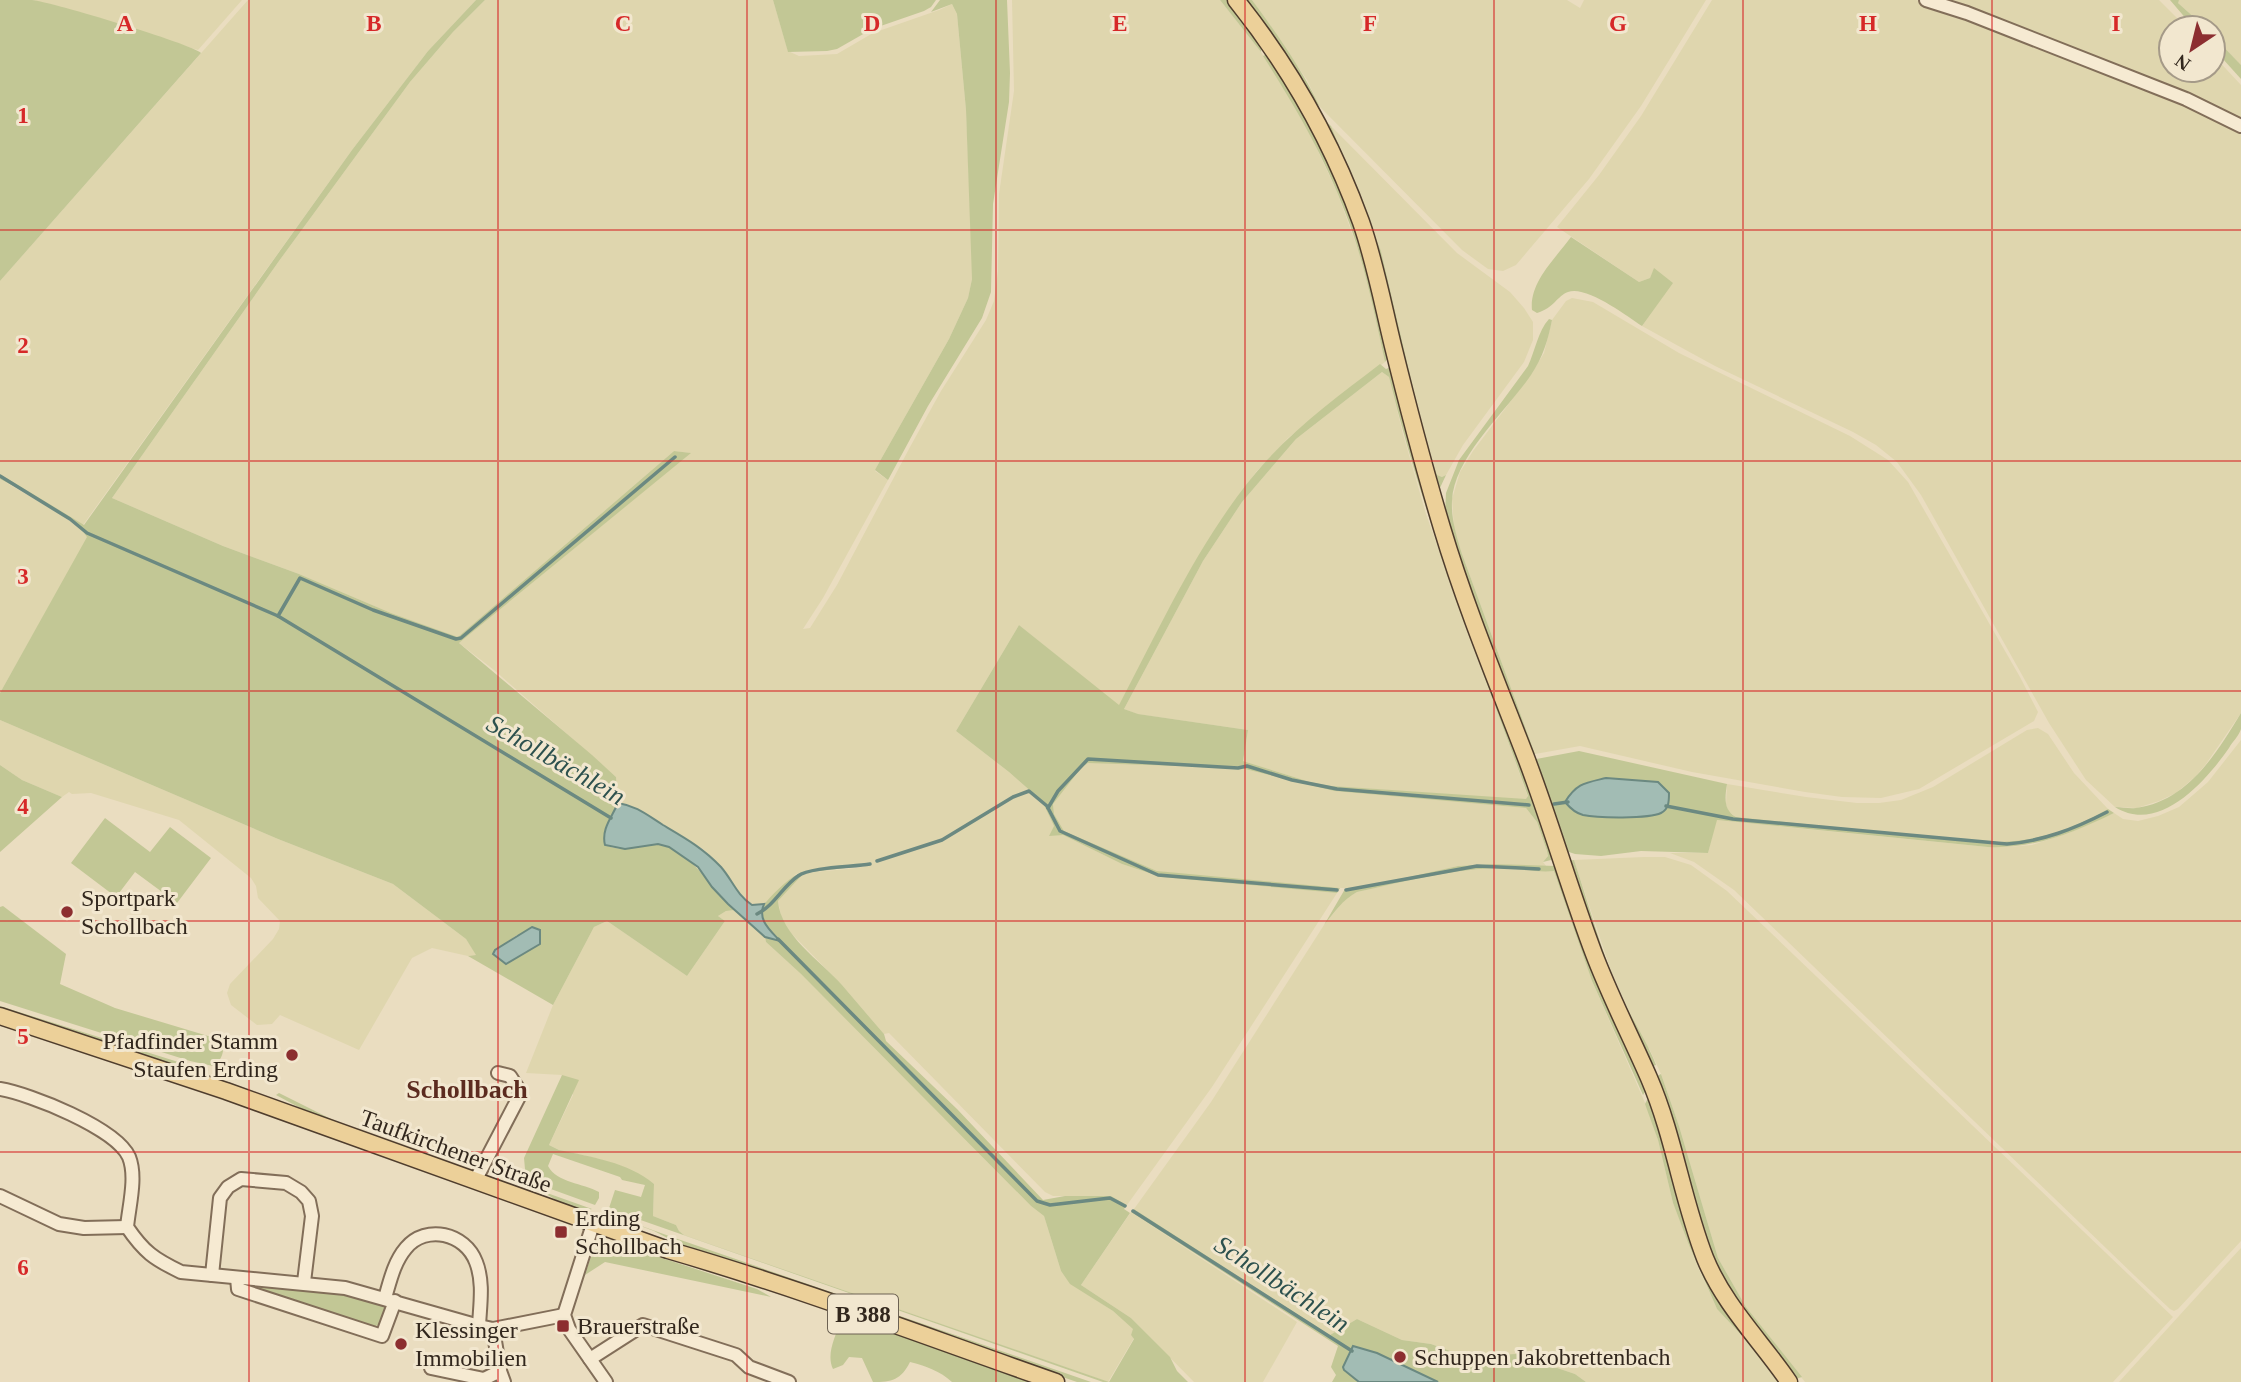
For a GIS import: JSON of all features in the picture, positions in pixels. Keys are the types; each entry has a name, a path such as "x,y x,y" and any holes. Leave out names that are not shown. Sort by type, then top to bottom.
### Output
{"main road":[{"path":"1236,0 1269,44 1308,107 1353,200 1369,245 1417,444 1452,561 1526,758 1592,951 1657,1099 1705,1258 1726,1298 1790,1382"},
{"name":"Taufkirchener Straße","path":"0,1016 226,1091 593,1224 890,1323 1056,1382"}],"street":[{"path":"1926,0 2174,94 2241,126"},
{"path":"475,1181 521,1093 510,1076 498,1073"},
{"path":"0,1089 52,1105 110,1136 125,1150 130,1159 132,1179 127,1227 141,1248 181,1272 345,1287 493,1329 564,1315"},
{"path":"212,1275 220,1198 228,1187 241,1179 286,1183 301,1192 309,1201 312,1216 304,1282"},
{"path":"0,1196 59,1224 84,1228 127,1227"},
{"path":"593,1224 564,1315 569,1329 606,1382"},
{"path":"237,1279 239,1289 382,1336 397,1262 407,1246 424,1236 448,1235 475,1258 481,1293 479,1326"},
{"path":"590,1359 643,1325 736,1355 749,1367 789,1382"},
{"path":"431,1368 484,1379 502,1377 493,1329"}],"shaded area":[{"path":"33,0 242,0 198,50"},
{"path":"248,0 476,0 428,51 352,150 83,525 0,474 0,281"},
{"path":"485,0 773,0 788,51 799,56 837,54 873,33 952,4 957,14 966,110 972,255 972,279 968,298 949,339 876,468 875,471 888,480 803,629 810,628 837,585 910,447 941,391 986,320 994,301 998,271 999,194 1014,91 1012,0 1220,0 1261,52 1293,102 1337,192 1359,252 1385,362 1288,438 1256,472 1195,563 1119,706 1019,625 956,731 1042,801 1054,826 1050,835 1063,835 1122,864 1161,877 1337,893 1212,1087 1127,1205 1111,1196 1053,1196 1045,1192 889,1033 884,1034 841,984 789,931 782,920 778,901 804,873 857,868 870,863 796,874 769,901 753,905 735,889 724,871 703,849 629,805 618,803 616,777 494,670 459,643 690,453 674,451 458,637 223,546 112,498 279,261 410,82"},
{"path":"1252,0 1567,0 1580,8 1584,0 1706,0 1641,106 1589,179 1516,265 1503,271 1488,269 1462,250 1320,107 1307,80"},
{"path":"1712,0 1916,0 2052,48 2241,129 2241,713 2206,764 2176,793 2137,808 2115,807 2086,780 2049,723 1921,495 1897,462 1876,445 1853,432 1715,366 1642,326 1672,283 1654,269 1650,278 1639,282 1557,227 1599,175 1641,116"},
{"path":"1947,0 2159,0 2173,14 2157,14 2157,84 2227,84 2227,70 2241,85 2241,122"},
{"path":"2241,0 2241,65 2227,50 2227,14 2190,14 2177,2"},
{"path":"1331,126 1457,253 1510,292 1533,322 1533,340 1524,362 1442,477 1437,475 1426,443 1381,251"},
{"path":"1572,298 1593,302 1679,353 1850,436 1888,460 1908,482 2020,677 2038,712 2034,721 1919,789 1881,798 1805,792 1692,772 1580,746 1535,754 1462,554 1454,528 1452,499 1460,472 1532,373 1544,353 1552,320 1566,301"},
{"path":"1382,372 1389,377 1426,514 1528,797 1526,800 1332,786 1310,782 1243,761 1248,730 1137,714 1124,709 1203,561 1242,502 1296,439"},
{"path":"0,479 63,516 88,537 0,693"},
{"path":"0,720 278,839 393,884 466,939 477,955 468,956 432,948 412,958 359,1050 280,1015 272,1024 257,1025 231,1005 227,993 230,984 273,939 279,929 280,921 258,898 251,878 179,820 91,793 69,792 62,797 22,780 0,765"},
{"path":"2038,728 2048,734 2074,773 2108,809 2051,835 2025,841 1987,842 1736,817 1728,811 1726,804 1727,784 1857,803 1901,800 1933,787 2027,730"},
{"path":"2241,740 2241,1241 2174,1311 1734,890 1694,862 1670,853 1708,853 1716,820 1988,847 2032,845 2069,833 2114,813 2123,819 2138,821 2179,807 2208,782"},
{"path":"1088,763 1241,768 1334,791 1526,808 1537,822 1547,851 1548,856 1543,862 1547,867 1493,864 1458,866 1355,889 1157,871 1064,831 1054,814 1053,803 1057,796 1081,768"},
{"path":"1665,857 1691,865 1727,891 2173,1317 2113,1382 1805,1382 1746,1307 1718,1258 1661,1074 1611,971 1574,860"},
{"path":"1499,867 1555,871 1592,981 1649,1112 1673,1203 1699,1269 1717,1309 1779,1382 1586,1382 1575,1374 1516,1354 1464,1356 1431,1344 1402,1340 1357,1319 1330,1335 1134,1209 1211,1102 1324,925 1347,897 1357,892 1437,874"},
{"path":"735,910 753,924 765,937 766,942 1044,1216 1061,1271 1070,1283 1113,1311 1134,1329 1131,1335 1134,1338 1108,1382 684,1235 676,1225 653,1216 654,1184 600,1159 559,1150 549,1145 573,1095 562,1075 526,1073 553,1005 594,927 607,921 687,976 725,921 718,916"},
{"path":"1131,1212 1297,1322 1263,1382 1194,1382 1131,1318 1081,1285"},
{"path":"2241,1248 2241,1382 2119,1382 2218,1273"}],"green space":[{"path":"0,0 32,0 65,8 149,33 201,53 0,281"},
{"path":"476,0 485,0 410,82 279,261 112,498 223,546 458,637 674,451 691,453 459,643 616,777 618,803 609,820 608,846 621,849 650,844 668,846 689,860 735,910 718,916 725,921 687,976 607,921 594,927 553,1005 468,956 476,955 466,939 393,884 278,839 0,720 0,693 87,537 59,512 0,479 0,474 84,525 352,150 428,51","holes":["517,935 541,939 495,950"]},
{"path":"773,0 936,0 924,11 872,29 837,49 788,52"},
{"path":"940,0 1007,0 1009,102 993,204 991,292 982,318 928,406 888,480 875,470 949,339 968,298 972,279 966,110 957,14 952,4 931,12"},
{"path":"1220,0 1229,0 1262,45 1261,52"},
{"path":"1243,0 1252,0 1297,65 1320,107 1302,87"},
{"path":"2170,0 2179,0 2178,3 2190,14 2182,14"},
{"path":"2227,50 2241,65 2241,79 2227,64"},
{"path":"1267,54 1284,76 1337,178 1369,266 1390,355 1385,362 1373,305 1352,230 1328,171 1263,56"},
{"path":"1321,117 1331,126 1381,251 1426,443 1437,475 1446,475 1439,490"},
{"path":"1571,237 1639,282 1650,278 1654,268 1673,283 1642,326 1595,297 1576,291 1564,294 1543,311 1537,313 1532,310 1532,300 1539,280"},
{"path":"1549,319 1552,320 1539,362 1472,451 1455,484 1452,501 1453,522 1462,554 1535,754 1530,753 1464,581 1445,516 1446,493 1459,460 1528,366 1539,335"},
{"path":"1380,364 1386,369 1393,366 1553,853 1551,860 1543,862 1548,856 1547,851 1537,822 1526,808 1334,791 1241,768 1088,763 1053,804 1054,814 1064,831 1157,871 1340,888 1337,893 1161,877 1122,864 1063,835 1049,836 1054,826 1042,801 956,731 1019,625 1119,705 1186,578 1244,488 1267,460 1294,434","holes":["1382,372 1389,377 1418,484 1528,796 1526,799 1332,786 1310,782 1243,761 1248,730 1138,714 1124,709 1203,561 1242,502 1296,439"]},
{"path":"2241,713 2241,729 2237,737 2208,775 2180,800 2148,814 2132,814 2115,807 2133,808 2154,804 2185,786 2211,759"},
{"path":"1579,751 1727,784 1727,807 1736,817 1987,842 2035,838 2064,830 2108,809 2114,813 2053,838 2005,847 1717,820 1708,853 1641,851 1601,856 1575,854 1563,850 1531,760","holes":["1606,778 1658,782 1668,806 1661,813 1624,818"]},
{"path":"0,765 22,780 62,797 0,852"},
{"path":"105,818 150,852 170,827 211,858 177,903 135,872 116,897 71,863"},
{"path":"1574,860 1613,978 1656,1065 1651,1067 1618,999 1568,861"},
{"path":"871,865 804,873 778,901 786,925 803,947 847,991 884,1034 886,1041 957,1109 1043,1200 1065,1196 1111,1196 1127,1205 1124,1209 1130,1213 1081,1285 1131,1318 1170,1357 1177,1371 1188,1382 1109,1382 1134,1339 1131,1335 1133,1329 1113,1311 1070,1284 1061,1271 1044,1216 766,942 765,937 779,940 764,922 761,908 788,880 798,874 812,870"},
{"path":"1458,866 1556,866 1647,1089 1643,1095 1592,981 1554,871 1477,869 1357,892 1343,903 1324,925 1345,889"},
{"path":"3,906 66,954 60,984 115,1008 218,1039 223,1049 219,1060 213,1066 190,1061 0,1001 0,907"},
{"path":"0,1006 209,1070 202,1072 188,1069 0,1011"},
{"path":"1661,1074 1718,1258 1746,1307 1802,1377 1795,1379 1748,1320 1712,1259 1657,1076"},
{"path":"562,1075 579,1080 549,1145 559,1150 621,1165 644,1177 654,1184 653,1216 676,1225 684,1235 1109,1382 1103,1382 612,1210 609,1208 615,1190 641,1197 645,1185 622,1180 620,1177 553,1154 548,1166 552,1172 599,1192 595,1205 526,1180 524,1158"},
{"path":"279,1093 335,1121 390,1142 317,1117 276,1095"},
{"path":"1651,1099 1690,1232 1782,1382 1779,1382 1717,1309 1673,1203 1658,1140 1645,1104"},
{"path":"547,1193 592,1209 574,1209"},
{"path":"1134,1209 1330,1335 1357,1319 1402,1340 1431,1344 1464,1356 1516,1354 1575,1374 1586,1382 1438,1382 1377,1353 1350,1350 1343,1368 1359,1382 1332,1382 1336,1375 1331,1367 1338,1346 1131,1212"},
{"path":"614,1216 1091,1382 1077,1382 681,1245 654,1231"},
{"path":"613,1242 757,1289 771,1297 605,1262 585,1275 596,1249"},
{"path":"251,1287 301,1290 366,1299 382,1302 386,1312 381,1324 370,1328"},
{"path":"861,1320 1040,1382 952,1382 932,1369 910,1362 895,1379 873,1382 862,1358 849,1357 843,1365 833,1369 830,1358 834,1339 841,1322"}],"water":[{"path":"1606,778 1658,782 1669,793 1667,807 1655,815 1599,817 1580,814 1565,802 1582,785"},
{"path":"618,803 642,811 707,854 721,867 747,901 752,905 764,904 763,920 780,941 765,937 728,904 698,867 669,847 658,844 625,849 605,845 606,828"},
{"path":"532,927 540,930 540,944 506,964 493,954 495,950"},
{"path":"1353,1346 1377,1353 1438,1382 1359,1382 1343,1367"}],"waterway":[{"path":"278,616 300,578 373,610 456,639 461,638 675,457"},
{"name":"Schollbächlein","path":"0,476 70,519 87,533 278,616 611,818"},
{"path":"1048,808 1058,791 1088,759 1238,768 1247,766 1292,780 1337,789 1529,805"},
{"path":"877,861 942,840 1013,797 1029,791 1047,806 1060,831 1158,875 1337,890"},
{"path":"1554,804 1568,802"},
{"path":"1666,806 1733,819 2007,844 2058,833 2107,812"},
{"path":"757,914 769,906 792,880 804,873 870,864"},
{"path":"1346,890 1477,866 1539,869"},
{"name":"Schollbächlein","path":"778,939 1037,1201 1050,1205 1110,1198 1125,1206"},
{"name":"Schollbächlein","path":"1133,1211 1352,1351"}],"place":[{"name":"Sportpark Schollbach","path":"67,912"},
{"name":"Pfadfinder Stamm Staufen Erding","path":"292,1055"},
{"name":"Erding Schollbach","path":"561,1232"},
{"name":"Brauerstraße","path":"563,1326"},
{"name":"Klessinger Immobilien","path":"401,1344"},
{"name":"Schuppen Jakobrettenbach","path":"1400,1357"}],"district":[{"name":"Schollbach","path":"467,1089"}]}
